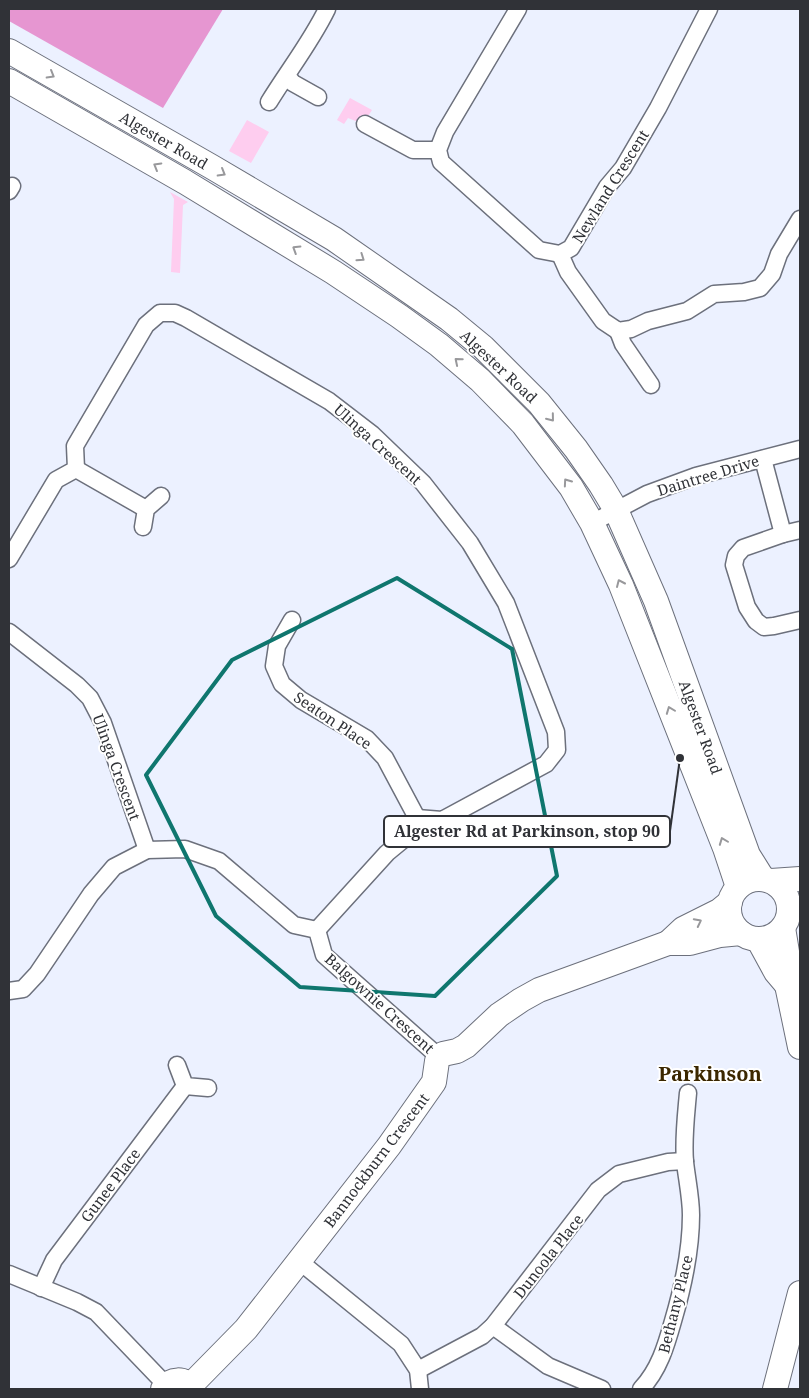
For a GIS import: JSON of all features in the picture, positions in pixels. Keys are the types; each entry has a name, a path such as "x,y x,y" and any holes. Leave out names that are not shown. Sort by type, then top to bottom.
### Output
{"main road":[{"name":"Algester Road","path":"9,51 334,239 449,319 483,347 539,403 576,449 616,510 656,601 748,855 767,880"},
{"name":"Algester Road","path":"9,81 201,192 334,272 439,345 480,380 523,424 571,487 592,523 621,585 726,848 734,895"},
{"path":"668,943 683,929 719,911 750,881 800,879"},
{"path":"767,880 785,892 790,910 790,970 787,985 800,1047"},
{"path":"734,895 729,910 730,918 735,927 750,936 787,985"},
{"path":"439,1057 458,1051 466,1046 499,1015 539,990 668,943 690,942 720,935 767,938 776,934 790,919"},
{"name":"Bannockburn Crescent","path":"191,1388 246,1329 383,1153 430,1089 434,1082 439,1057"},
{"path":"775,1389 800,1293"},
{"path":"165,1387 170,1382 178,1380 187,1383 191,1388"}],"street":[{"path":"269,102 287,76 291,66 327,9"},
{"path":"365,124 413,150 438,150 445,132 518,9"},
{"name":"Newland Crescent","path":"438,150 441,162 539,250 560,254 571,248 607,187 623,168 658,108 709,9"},
{"path":"287,76 293,83 318,97"},
{"path":"618,331 631,329 648,321 687,311 714,294 744,292 760,288 772,274 780,254 800,219"},
{"path":"560,254 568,272 603,321 618,331 623,344 651,386"},
{"name":"Ulinga Crescent","path":"76,469 75,446 146,325 160,313 175,313 330,401 372,434 423,483 470,543 506,603 556,732 557,750 546,764 442,820 417,818"},
{"name":"Daintree Drive","path":"592,523 647,494 696,476 800,449"},
{"path":"762,459 783,534"},
{"path":"9,559 56,480 76,469 146,509"},
{"path":"143,527 146,509 161,496"},
{"path":"800,530 743,548 736,556 734,566 747,607 756,621 764,627 800,620"},
{"name":"Seaton Place","path":"292,620 277,646 274,666 282,684 301,700 367,739 385,758 417,818"},
{"name":"Ulinga Crescent","path":"9,632 77,685 90,698 103,723 147,850"},
{"path":"9,991 23,989 37,974 91,894 114,867 147,850 185,849 219,862 294,925 317,930 387,853 404,839 417,818"},
{"name":"Balgownie Crescent","path":"317,930 324,955 439,1057"},
{"path":"177,1065 185,1086 208,1088"},
{"name":"Gunee Place","path":"41,1288 54,1260 185,1086"},
{"name":"Bethany Place","path":"641,1389 650,1380 663,1355 680,1300 689,1256 692,1214 685,1161 684,1132 688,1093"},
{"name":"Dunoola Place","path":"418,1370 482,1336 494,1326 598,1190 620,1174 668,1162 685,1161"},
{"path":"299,1261 401,1344 418,1370 420,1389"},
{"path":"9,1274 77,1302 96,1312 165,1387"},
{"path":"494,1326 548,1366 602,1389"}],"highlighted area":[{"path":"397,578 512,649 557,876 435,996 300,987 216,916 146,775 232,660"}],"shaded area":[{"path":"9,9 223,9 163,108 9,21"},
{"path":"350,98 372,110 363,124 348,118 344,124 337,120"},
{"path":"247,120 269,132 251,163 229,151"},
{"path":"170,192 188,202 183,205 180,273 171,272 174,199"}],"place":[{"name":"Algester Rd at Parkinson, stop 90","path":"680,758"}],"district":[{"name":"Parkinson","path":"710,1073"}]}
